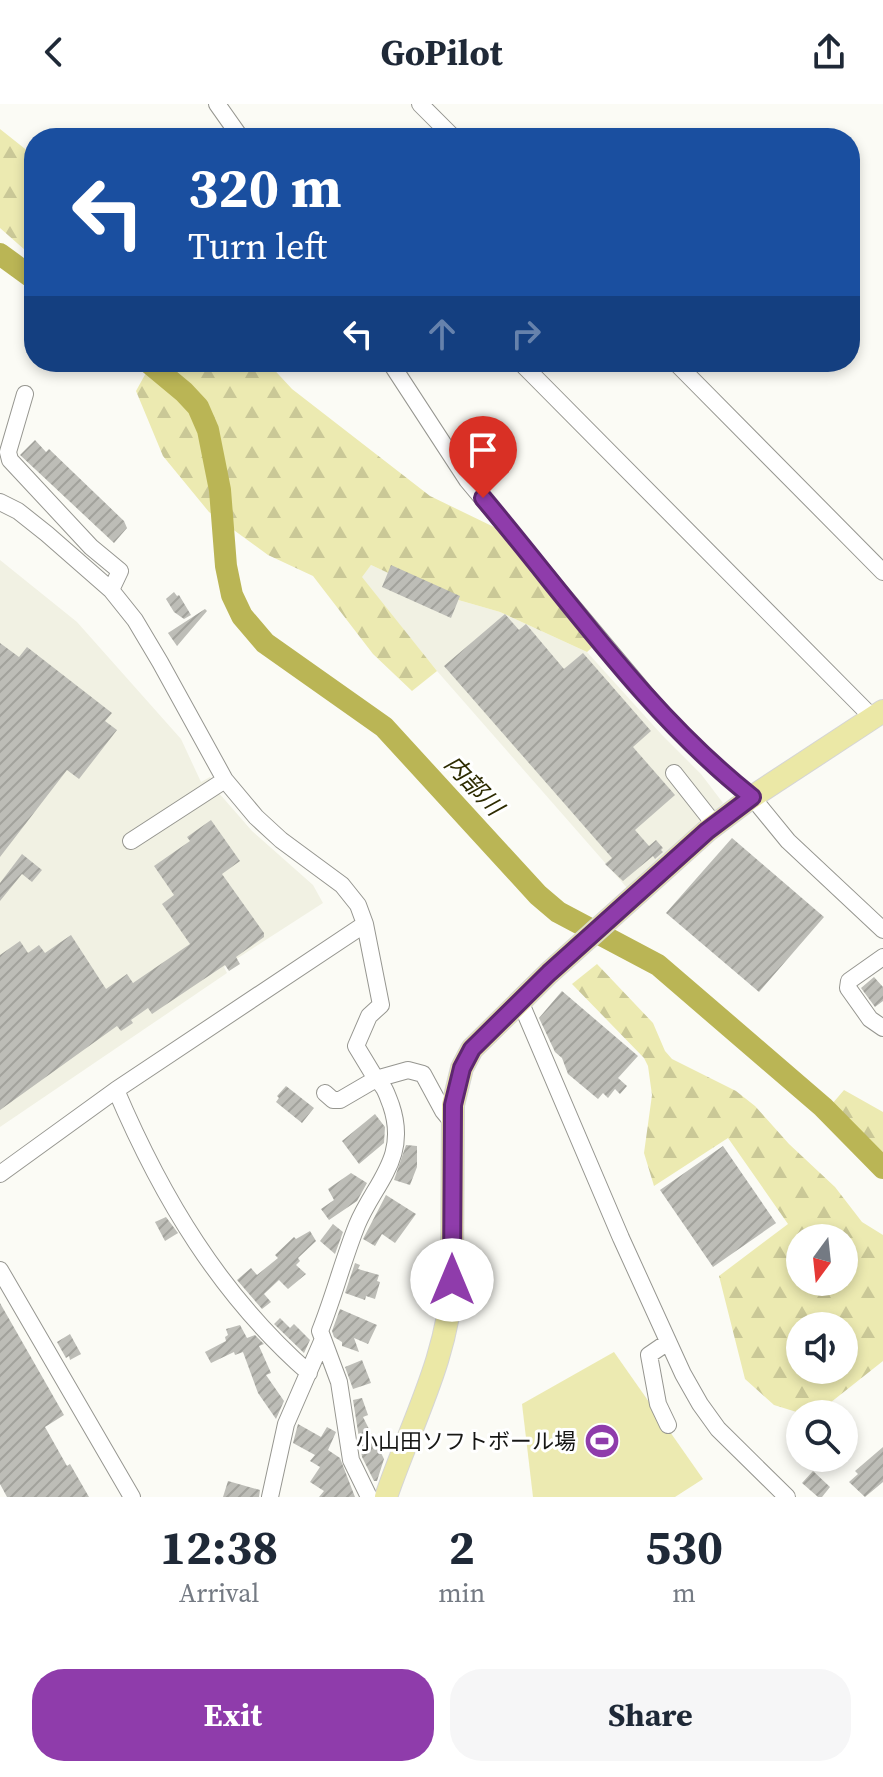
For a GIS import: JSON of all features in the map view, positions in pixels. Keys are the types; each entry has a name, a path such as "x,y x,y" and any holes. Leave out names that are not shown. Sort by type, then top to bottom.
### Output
{"main road":[{"path":"386,1497 445,1338 452,1280 452,1122 455,1087 472,1049 549,973 715,825 752,797 878,715"}],"street":[{"path":"217,104 234,128"},
{"path":"420,104 444,128"},
{"path":"397,372 467,480 666,718 722,773 752,797 788,841 883,930"},
{"path":"530,372 878,715"},
{"path":"685,372 883,572"},
{"path":"25,394 8,452 10,460 91,547 120,571 111,590"},
{"path":"0,502 18,511 111,590 135,620 225,780 256,817 281,840 342,885 358,905 365,924 381,1005 369,1016 356,1046 385,1088 396,1120 396,1141 380,1187 355,1232 320,1331 339,1382 351,1460 369,1497"},
{"path":"674,773 715,825"},
{"path":"131,841 225,780"},
{"path":"0,1174 116,1090 365,924"},
{"path":"883,957 849,981 848,988 870,1019 883,1028"},
{"path":"520,1001 621,1238 700,1404 718,1429 779,1495"},
{"path":"325,1093 333,1100 340,1100 376,1079 408,1070 423,1074 452,1122"},
{"path":"116,1090 144,1155 221,1280 276,1344 309,1373"},
{"path":"0,1270 132,1497"},
{"path":"270,1497 286,1424 323,1339"},
{"path":"668,1342 649,1355 658,1404 668,1425"}],"shaded area":[{"path":"0,560 77,622 181,739 201,782 210,777 218,792 252,831 313,885 323,903 224,967 227,973 0,1127"},
{"path":"371,565 427,591 500,612 587,652 701,774 723,803 628,889 437,671 361,577"}],"green space":[{"path":"0,129 24,148 24,249 0,228"},
{"path":"146,372 276,372 292,389 430,496 496,528 595,645 587,652 500,612 427,591 371,565 362,577 437,671 412,691 373,654 313,576 268,555 209,512 163,456 136,391"},
{"path":"597,964 653,1023 665,1051 672,1059 736,1091 755,1106 789,1144 835,1187 862,1222 883,1235 883,1361 858,1381 858,1312 786,1312 786,1384 854,1384 834,1400 786,1400 786,1409 774,1405 745,1379 719,1276 786,1226 786,1296 858,1296 858,1224 788,1224 728,1138 654,1186 644,1153 652,1095 644,1058 572,984"},
{"path":"844,1090 883,1112 883,1166 826,1111"},
{"name":"小山田ソフトボール場","path":"614,1352 703,1479 675,1497 533,1497 522,1404"}],"building":[{"path":"35,440 46,452 49,449 124,521 127,528 114,543 20,455"},
{"path":"391,565 460,596 451,618 382,587"},
{"path":"174,592 191,615 184,619 174,612 166,599"},
{"path":"205,609 207,611 177,646 168,633"},
{"path":"505,614 519,630 526,624 564,669 583,653 651,731 633,747 675,795 635,830 649,846 656,840 663,852 655,859 653,856 623,881 605,864 612,858 444,666"},
{"path":"0,643 19,657 27,647 112,713 105,721 117,730 79,779 67,770 0,857"},
{"path":"211,820 240,861 222,874 264,937 236,957 240,964 229,971 225,965 152,1014 148,1008 121,1031 117,1026 0,1110 0,955 20,941 28,953 39,945 45,953 71,935 106,989 127,974 133,983 190,944 162,904 174,895 154,866 190,841 187,837"},
{"path":"732,838 824,917 759,992 666,913"},
{"path":"22,854 42,870 32,882 22,874 0,901 0,883"},
{"path":"874,977 883,987 883,1001 875,1007 861,988"},
{"path":"562,991 638,1056 618,1078 627,1086 620,1094 615,1089 608,1098 603,1093 598,1099 568,1074 562,1058 555,1052 539,1018"},
{"path":"286,1086 314,1108 302,1123 276,1102"},
{"path":"375,1114 385,1127 384,1143 359,1164 342,1141"},
{"path":"406,1145 417,1146 417,1167 410,1185 394,1180"},
{"path":"723,1146 776,1223 713,1267 660,1190"},
{"path":"351,1173 367,1183 357,1201 329,1220 321,1209 334,1200 328,1189"},
{"path":"386,1195 416,1214 395,1243 382,1234 375,1246 363,1239"},
{"path":"166,1217 178,1233 165,1241 155,1222"},
{"path":"333,1224 343,1232 335,1254 320,1241"},
{"path":"310,1231 316,1241 298,1258 300,1261 296,1265 306,1274 288,1289 279,1280 264,1294 271,1302 262,1309 237,1280 251,1268 257,1275 278,1258 275,1255 294,1237 296,1239"},
{"path":"355,1263 360,1265 358,1269 379,1275 375,1299 366,1296 365,1300 345,1293"},
{"path":"0,1303 64,1415 45,1427 89,1497 7,1497 0,1484"},
{"path":"340,1309 377,1325 368,1344 354,1338 359,1352 342,1346 342,1342 334,1337 332,1331"},
{"path":"280,1318 290,1328 294,1324 310,1340 304,1353 274,1324"},
{"path":"240,1325 247,1338 255,1335 264,1344 259,1346 271,1373 266,1375 284,1401 276,1419 258,1393 243,1352 235,1355 234,1352 211,1363 205,1352 226,1341 226,1329"},
{"path":"70,1334 81,1354 70,1360 57,1342"},
{"path":"362,1360 371,1383 353,1389 345,1367"},
{"path":"362,1398 368,1415 363,1417 384,1459 377,1481 374,1481 362,1457 353,1400"},
{"path":"298,1424 321,1437 327,1427 336,1432 328,1450 340,1458 355,1497 319,1497 324,1491 310,1482 320,1467 310,1461 315,1455 293,1443"},
{"path":"883,1447 883,1482 865,1497 849,1482 858,1474 858,1468"},
{"path":"814,1472 830,1487 822,1497 818,1497 802,1483"},
{"path":"228,1481 260,1490 259,1497 223,1497"}],"waterway":[{"name":"内部川","path":"0,254 24,272"},
{"name":"内部川","path":"160,372 198,407 208,430 220,490 226,566 232,595 242,616 265,643 384,727 538,895 558,912 658,965 823,1107 883,1168"}],"place":[{"name":"小山田ソフトボール場","path":"602,1441"}],"route":[{"path":"452,1280 453,1105 455,1087 472,1049 549,973 707,831 752,797 722,773 666,718 483,498"}]}
